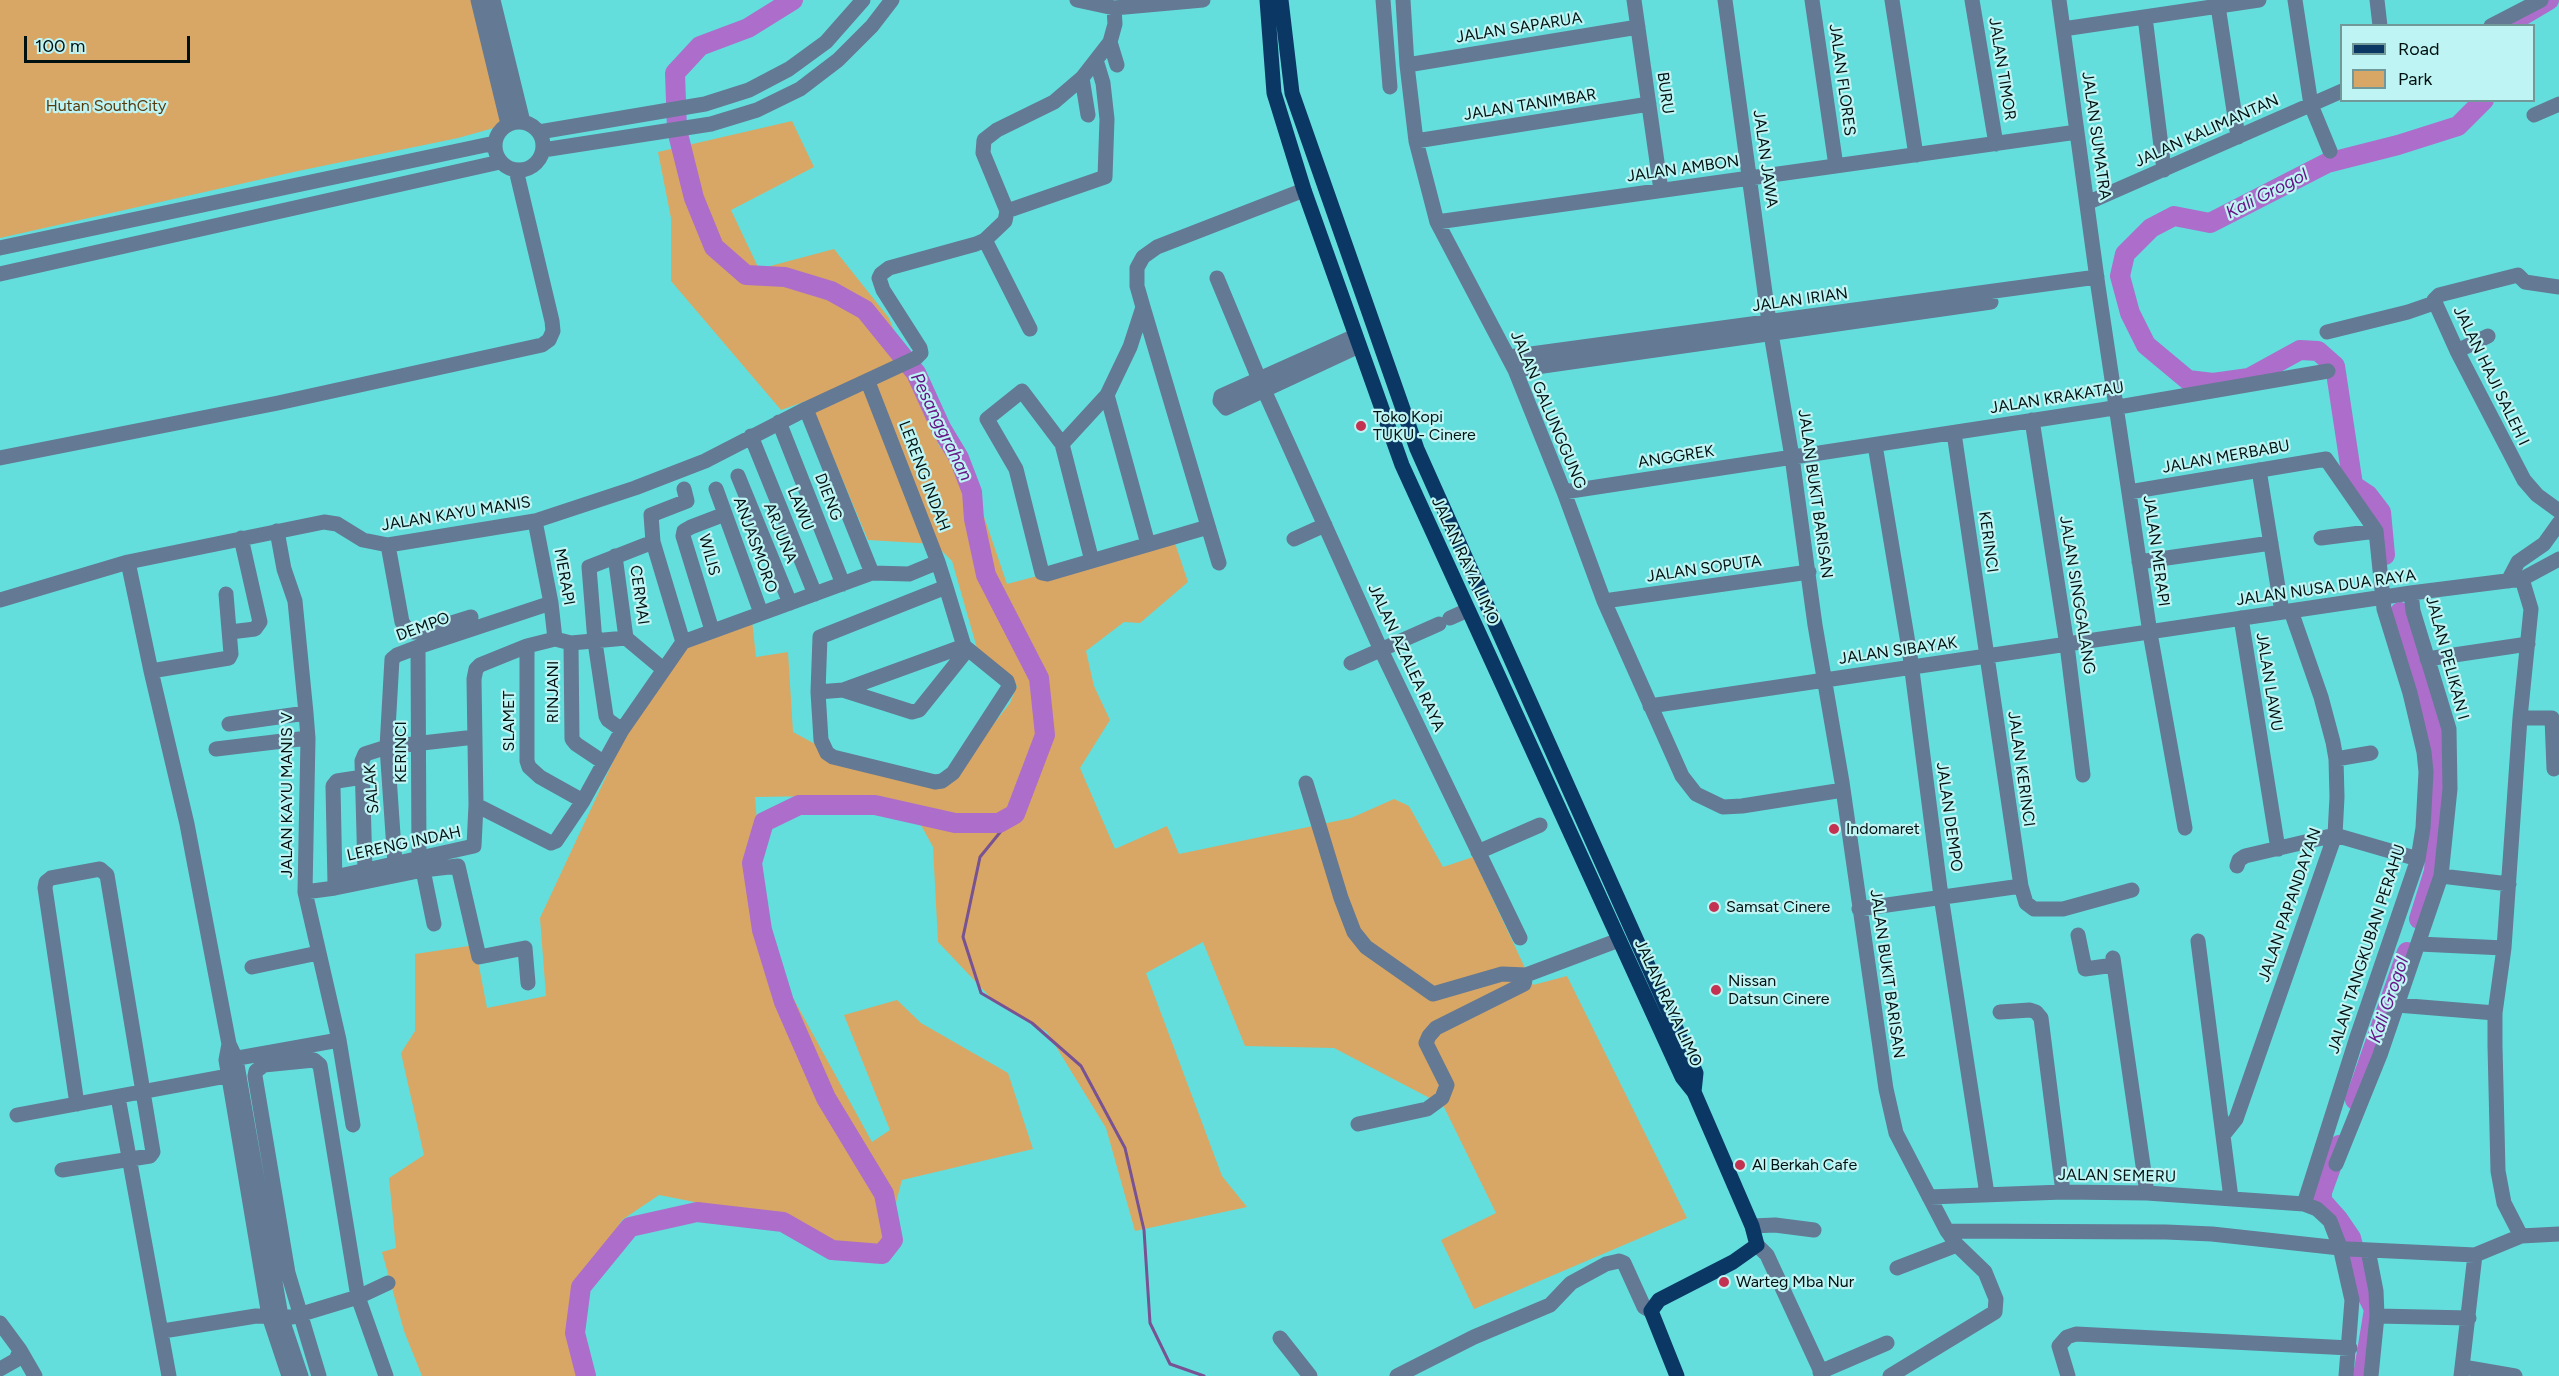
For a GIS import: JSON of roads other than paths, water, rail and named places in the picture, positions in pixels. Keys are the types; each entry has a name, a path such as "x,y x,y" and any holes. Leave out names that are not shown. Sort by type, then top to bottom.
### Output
{"main road":[{"name":"JALAN RAYA LIMO","path":"1266,0 1274,93 1304,190 1402,465 1480,635 1696,1073 1694,1092"},
{"name":"JALAN RAYA LIMO","path":"1281,0 1290,83 1295,104 1416,449 1496,628 1612,906 1619,940 1682,1077 1694,1092"},
{"path":"1480,635 1496,628"},
{"path":"1677,1376 1651,1311 1659,1300 1733,1262 1757,1245 1752,1226 1694,1092"}],"street":[{"path":"478,0 516,123"},
{"path":"493,0 516,123"},
{"path":"539,132 543,150 534,166 516,170 507,168 500,162 495,153 495,143 502,129 516,123 539,132 705,104 748,90 789,69 826,42 863,0"},
{"path":"543,150 711,124 757,110 800,89 838,60 872,26 892,0"},
{"path":"1077,0 1114,8 1203,0"},
{"path":"1383,0 1390,87"},
{"name":"JALAN GALUNGGUNG","path":"1403,0 1407,65 1416,141 1437,222 1512,363 1564,492 1604,601 1682,776 1696,794 1723,807 1742,807 1843,790"},
{"name":"BURU","path":"1634,0 1661,190"},
{"name":"JALAN JAWA","path":"1725,0 1771,328"},
{"name":"JALAN FLORES","path":"1812,0 1836,166"},
{"path":"1892,0 1916,155"},
{"name":"JALAN TIMOR","path":"1972,0 1995,144"},
{"name":"JALAN SUMATRA","path":"2059,0 2098,282"},
{"path":"2063,29 2259,0"},
{"path":"2295,0 2311,105 2330,151"},
{"path":"2377,0 2380,24"},
{"path":"2495,24 2541,0"},
{"path":"2218,6 2238,137"},
{"path":"868,382 916,358 921,352 883,290 879,278 881,274 889,268 981,242 1005,221 1007,211 981,145 997,130 1054,102 1082,78 1110,42 1115,24 1114,8"},
{"path":"2145,17 2164,170"},
{"name":"JALAN SAPARUA","path":"1407,65 1638,27"},
{"path":"1110,42 1117,65"},
{"path":"1007,211 1105,177 1107,119 1103,83 1096,60"},
{"path":"1082,78 1088,115"},
{"name":"JALAN KALIMANTAN","path":"2087,203 2340,93"},
{"name":"JALAN TANIMBAR","path":"1416,141 1649,104"},
{"path":"2534,115 2559,104"},
{"name":"JALAN AMBON","path":"1437,222 2077,132"},
{"path":"0,248 495,143"},
{"path":"0,274 500,162"},
{"path":"0,458 278,403 542,345 549,340 553,331 552,321 516,170"},
{"path":"1219,562 1143,307 1136,271 1141,260 1151,250 1304,190"},
{"path":"981,242 1024,329"},
{"name":"JALAN HAJI SALEH I","path":"2559,287 2526,282 2518,274 2439,295 2435,297 2434,303 2524,480 2537,495 2559,511"},
{"name":"JALAN AZALEA RAYA","path":"1217,278 1262,385 1381,650 1520,938"},
{"name":"JALAN IRIAN","path":"1512,363 2098,282"},
{"name":"JALAN MERAPI","path":"2098,282 2150,633 2185,828"},
{"path":"2328,332 2408,312 2434,303"},
{"path":"1062,444 1107,395 1130,347 1143,307"},
{"name":"JALAN BUKIT BARISAN","path":"1771,328 1843,790 1876,1031 1891,1116 1896,1133 1947,1231 1957,1245 1985,1272 1996,1299 1995,1312 1890,1376"},
{"path":"2457,351 2488,336"},
{"path":"1262,385 1357,341"},
{"name":"JALAN KRAKATAU","path":"1792,457 1954,433 2328,371"},
{"name":"JALAN KAYU MANIS","path":"0,600 128,562 330,522 363,540 388,545 535,521 635,488 705,461 779,422 868,382"},
{"name":"LERENG INDAH","path":"868,382 938,562 966,648"},
{"path":"1092,561 1062,444 1022,391 987,419 1016,468 1040,570 1047,574 1092,561 1208,526"},
{"path":"1107,395 1148,544"},
{"path":"806,409 872,573"},
{"name":"JALAN SINGGALANG","path":"2032,420 2067,645 2083,775"},
{"name":"DIENG","path":"779,422 843,584"},
{"name":"KERINCI","path":"1954,433 1987,657"},
{"name":"LAWU","path":"751,436 815,594"},
{"name":"JALAN DEMPO","path":"1875,445 1987,1194"},
{"name":"ANGGREK","path":"1564,492 1792,457"},
{"name":"JALAN MERBABU","path":"2129,492 2323,459 2328,460 2376,531"},
{"name":"JALAN PAPANDAYAN","path":"2224,1134 2236,1119 2335,835 2336,759 2321,697 2286,611 2271,543 2259,470"},
{"name":"ARJUNA","path":"738,476 790,603"},
{"path":"684,489 687,501 651,515 653,542 683,642 872,573 909,574 938,562"},
{"name":"ANJASMORO","path":"716,489 761,613"},
{"name":"WILIS","path":"712,630 682,536 684,531 691,527 725,514"},
{"name":"MERAPI","path":"535,521 551,603 555,639"},
{"path":"2521,1236 2504,1203 2499,1180 2496,1088 2496,1013 2504,948 2520,718 2531,609 2515,580 2518,562 2544,544 2559,523"},
{"path":"1293,538 1325,525"},
{"name":"JALAN KAYU MANIS V","path":"277,531 284,569 295,601 308,738 305,892 339,1040 353,1125"},
{"path":"2321,538 2376,531"},
{"name":"JALAN TANGKUBAN PERAHU","path":"2304,1204 2321,1145 2418,859 2425,801 2424,752 2410,693 2382,597 2376,531"},
{"path":"230,632 255,628 260,622 242,538"},
{"path":"622,730 606,718 595,642 589,567 653,542"},
{"path":"2139,562 2271,543"},
{"path":"388,545 402,622 406,629 413,633 423,632 471,617"},
{"name":"CERMAI","path":"615,556 627,638"},
{"name":"JALAN NUSA DUA RAYA","path":"2150,633 2382,597 2515,580 2559,559"},
{"path":"128,562 187,824 229,1044 275,1316 289,1376"},
{"name":"JALAN SOPUTA","path":"1604,601 1809,572"},
{"path":"946,586 822,635 818,639 821,740 827,753 833,757 934,782 942,781 953,773 1009,687 1007,681 966,648"},
{"name":"JALAN PELIKAN I","path":"2336,1164 2380,1055 2420,944 2441,876 2450,789 2450,749 2444,711 2413,611 2411,593"},
{"path":"151,671 225,660 231,654 226,594"},
{"name":"DEMPO","path":"387,747 391,663 396,655 551,603"},
{"path":"1351,663 1468,610"},
{"name":"JALAN LAWU","path":"2241,618 2278,849"},
{"name":"JALAN SIBAYAK","path":"1650,706 2150,633"},
{"path":"555,639 571,643 627,638 663,669"},
{"name":"LERENG INDAH","path":"335,882 365,870 395,864 421,864 474,846 476,805 474,679 476,669 484,663 526,646 555,639"},
{"name":"LERENG INDAH","path":"476,805 551,843 556,841 582,801 622,730 683,642"},
{"name":"RINJANI","path":"571,643 572,739 603,762"},
{"path":"2427,659 2528,644"},
{"name":"SLAMET","path":"526,646 527,761 529,767 540,777 582,801"},
{"name":"KERINCI","path":"418,647 421,864 434,924"},
{"path":"818,692 843,690 966,648"},
{"path":"843,690 912,712 919,710 966,648"},
{"name":"JALAN KERINCI","path":"1987,657 2021,885"},
{"path":"229,724 306,713"},
{"path":"2520,718 2551,717 2557,745 2554,768"},
{"path":"365,870 362,761 365,754 387,747 475,737"},
{"path":"216,749 308,738"},
{"name":"SALAK","path":"387,747 395,864"},
{"path":"2336,759 2371,753"},
{"path":"335,882 333,786 337,781 363,777"},
{"path":"1306,783 1341,898 1354,932 1366,947 1433,994 1502,974 1526,975 1619,940"},
{"path":"1478,852 1540,825"},
{"path":"2237,866 2238,860 2245,856 2335,835 2418,859"},
{"path":"305,892 335,882 421,864 458,866 479,957 525,948 528,983"},
{"path":"62,1170 152,1155 107,875 100,869 51,878 46,882 45,888 77,1104"},
{"path":"2441,876 2509,884"},
{"path":"1859,909 2021,885 2026,903 2034,909 2073,907 2132,890"},
{"path":"2078,935 2085,969 2113,962 2147,1192"},
{"path":"2198,941 2231,1198"},
{"path":"2420,944 2504,948"},
{"path":"252,967 318,953"},
{"path":"1358,1124 1427,1109 1442,1098 1447,1085 1426,1043 1429,1036 1436,1028 1524,984 1526,975"},
{"path":"2397,1005 2496,1013"},
{"path":"2000,1012 2030,1010 2041,1018 2063,1192"},
{"path":"17,1115 142,1092 339,1040"},
{"path":"319,1376 288,1274 255,1077 256,1071 264,1065 315,1060 320,1065 358,1297 386,1376"},
{"path":"118,1096 163,1331 169,1376"},
{"name":"JALAN SEMERU","path":"1929,1197 2063,1192 2147,1192 2304,1204"},
{"path":"2304,1204 2317,1209 2327,1217 2345,1248 2352,1300 2346,1376"},
{"path":"1752,1226 1775,1225 1814,1230"},
{"path":"1947,1231 2177,1232 2367,1250 2475,1255 2521,1236 2559,1234"},
{"path":"1757,1245 1767,1255 1822,1374 1887,1343"},
{"path":"1897,1268 1957,1245"},
{"path":"2367,1250 2381,1316 2371,1376"},
{"path":"2475,1255 2462,1371 2515,1376"},
{"path":"1397,1376 1474,1337 1550,1305 1571,1283 1606,1264 1619,1261 1624,1263 1644,1307 1651,1311"},
{"path":"163,1331 256,1316 292,1317 358,1297 388,1283"},
{"path":"275,1316 301,1376"},
{"path":"2381,1316 2469,1318"},
{"path":"0,1323 20,1350 34,1376"},
{"path":"2068,1376 2059,1346 2067,1337 2076,1334 2350,1348"},
{"path":"1280,1338 1310,1376"},
{"path":"0,1369 16,1360 20,1350"}],"waterway":[{"name":"Pesanggrahan","path":"586,1376 575,1333 581,1287 630,1227 697,1212 783,1222 832,1250 882,1254 893,1240 884,1194 826,1098 784,1002 762,930 752,863 764,822 799,805 875,805 955,823 999,823 1015,814 1045,735 1039,678 986,575 974,519 972,492 959,458 941,428 916,373 865,310 831,291 785,277 746,275 714,247 694,198 677,130 675,73 700,46 748,28 793,0"},
{"name":"Kali Grogol","path":"2513,24 2517,19 2549,0"},
{"name":"Kali Grogol","path":"2385,555 2381,512 2368,495 2353,485 2335,366 2318,351 2300,350 2249,378 2213,383 2188,380 2146,345 2130,313 2120,276 2125,254 2151,228 2174,216 2210,223 2327,163 2398,145 2458,126 2482,102"},
{"name":"Kali Grogol","path":"2400,612 2441,752 2434,871 2419,919"},
{"path":"1015,814 980,857 963,937 981,993 1032,1023 1081,1066 1125,1148 1144,1230 1150,1323 1170,1364 1204,1376"},
{"name":"Kali Grogol","path":"2355,1100 2407,952"},
{"name":"Kali Grogol","path":"2339,1145 2322,1192 2322,1201 2351,1238 2366,1293 2374,1309 2363,1376"}],"place":[{"name":"Toko Kopi TUKU - Cinere","path":"1361,426"},
{"name":"Indomaret","path":"1834,829"},
{"name":"Samsat Cinere","path":"1714,907"},
{"name":"Nissan Datsun Cinere","path":"1716,990"},
{"name":"Al Berkah Cafe","path":"1740,1165"},
{"name":"Warteg Mba Nur","path":"1724,1282"}],"park label":[{"name":"Hutan SouthCity","path":"106,106"}]}
